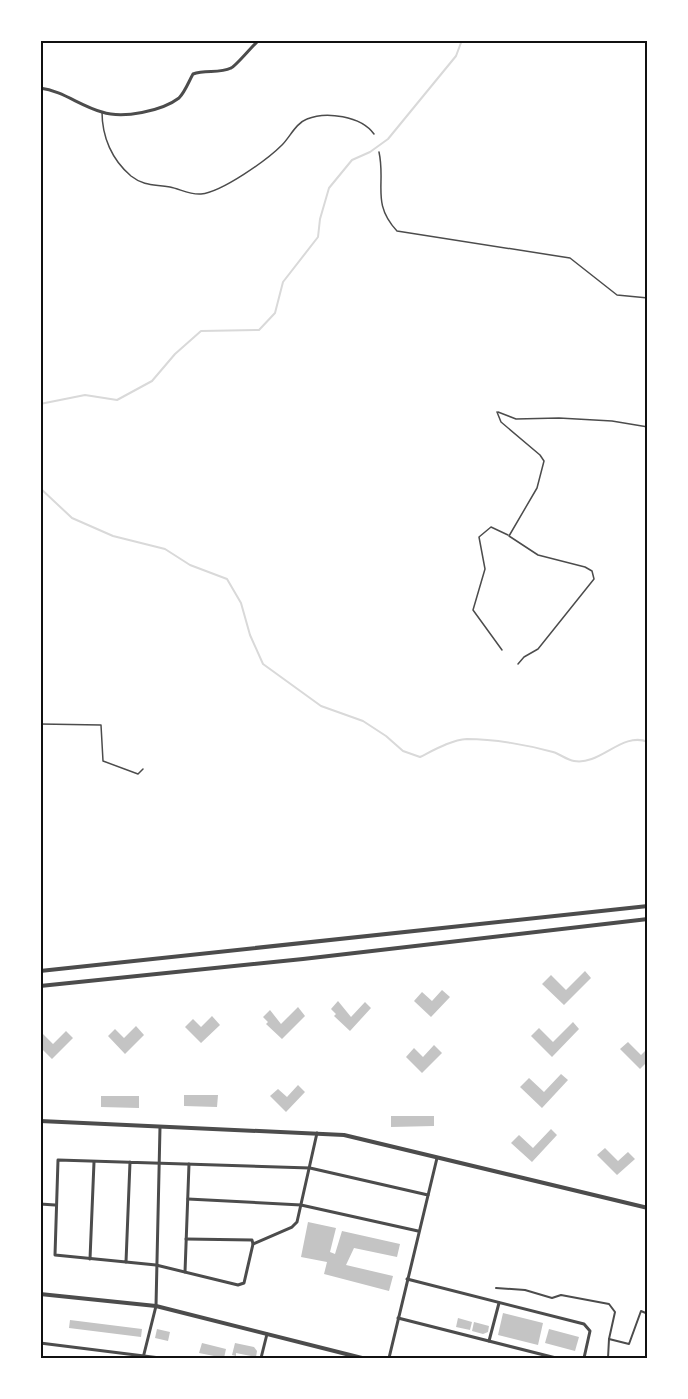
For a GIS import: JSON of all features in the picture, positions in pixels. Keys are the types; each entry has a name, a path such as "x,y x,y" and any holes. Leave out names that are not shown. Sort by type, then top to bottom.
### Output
{"street":[{"path":"40,88 65,95 102,112 120,114 166,106 181,96 193,74 202,70 217,71 231,68 259,40"},
{"path":"40,971 648,905"},
{"path":"40,986 303,959 648,919"},
{"path":"40,1121 344,1136 648,1208"},
{"path":"144,1357 156,1306 160,1127"},
{"path":"253,1244 294,1225 318,1133"},
{"path":"388,1359 437,1158"},
{"path":"186,1239 252,1240 244,1283 238,1285 156,1265 55,1255 58,1160 310,1168 428,1195"},
{"path":"90,1259 94,1161"},
{"path":"126,1262 130,1162"},
{"path":"185,1272 189,1164"},
{"path":"188,1199 301,1205 418,1231"},
{"path":"40,1204 55,1204"},
{"path":"407,1279 584,1324 590,1331 584,1359"},
{"path":"496,1288 525,1290 552,1298 561,1295 609,1304 615,1312 609,1339 608,1359"},
{"path":"40,1294 156,1306 362,1359"},
{"path":"489,1341 499,1304"},
{"path":"609,1339 629,1344 635,1334 641,1311 648,1314"},
{"path":"398,1318 556,1359"},
{"path":"261,1359 267,1334"},
{"path":"40,1343 160,1359"}],"lane":[{"path":"102,112 105,141 129,174 148,186 168,186 198,195 244,174 265,161 303,120 316,116 348,117 369,128 374,134"},
{"path":"379,152 379,198 386,217 397,231 570,258 617,295 648,298"},
{"path":"509,536 534,494 544,461 501,422 497,412 516,419 560,418 612,421 648,427"},
{"path":"502,650 473,610 485,568 480,537 491,527 538,555 585,567 592,572 594,579 538,649 524,657 518,664"},
{"path":"40,724 100,725 103,761 138,774 143,769"}],"building":[{"path":"585,971 591,978 564,1005 542,984 551,975 566,990"},
{"path":"442,990 450,997 431,1017 414,1001 422,992 432,1001"},
{"path":"338,1001 351,1017 365,1002 371,1008 350,1031 334,1016 336,1014 331,1009"},
{"path":"298,1007 305,1016 282,1039 266,1024 268,1022 263,1017 270,1010 281,1024"},
{"path":"212,1016 220,1025 201,1043 185,1027 193,1019 201,1027"},
{"path":"573,1022 579,1029 552,1057 531,1036 539,1028 553,1042"},
{"path":"136,1026 144,1035 125,1054 108,1036 115,1029 124,1038"},
{"path":"66,1031 73,1038 52,1059 40,1047 40,1037 43,1034 53,1044"},
{"path":"628,1042 641,1055 648,1048 648,1061 640,1069 620,1049"},
{"path":"434,1045 442,1053 422,1073 406,1057 414,1048 423,1057"},
{"path":"561,1074 568,1080 542,1108 520,1087 529,1078 544,1092"},
{"path":"298,1085 305,1092 286,1112 270,1096 278,1089 287,1097"},
{"path":"184,1095 218,1095 217,1107 184,1106"},
{"path":"101,1096 139,1096 139,1108 101,1107"},
{"path":"391,1116 434,1116 434,1126 391,1127"},
{"path":"551,1129 557,1135 532,1162 511,1143 519,1135 533,1148"},
{"path":"605,1148 618,1161 628,1152 635,1159 617,1175 597,1155"},
{"path":"308,1222 336,1228 330,1252 335,1254 342,1231 400,1244 397,1257 354,1248 346,1265 393,1276 389,1291 324,1274 327,1262 301,1257"},
{"path":"503,1313 543,1323 538,1345 498,1335"},
{"path":"458,1318 472,1322 470,1330 456,1327"},
{"path":"70,1320 142,1329 141,1337 69,1328"},
{"path":"474,1322 489,1326 488,1332 483,1334 472,1331"},
{"path":"157,1329 170,1332 168,1341 155,1338"},
{"path":"549,1329 579,1337 575,1351 545,1343"},
{"path":"202,1343 226,1349 224,1358 199,1353"},
{"path":"235,1343 254,1347 257,1351 256,1357 236,1353 236,1356 232,1355"}],"waterway":[{"path":"40,404 85,395 117,400 152,381 175,354 201,331 259,330 275,313 283,282 318,237 320,219 329,188 352,160 370,152 388,139 456,56 462,40"},
{"path":"40,488 72,518 113,536 165,549 190,565 227,579 241,603 250,635 263,664 321,706 363,721 403,751 420,757 455,741 477,739 533,747 571,760 584,761 593,759 629,741 648,742"}]}
